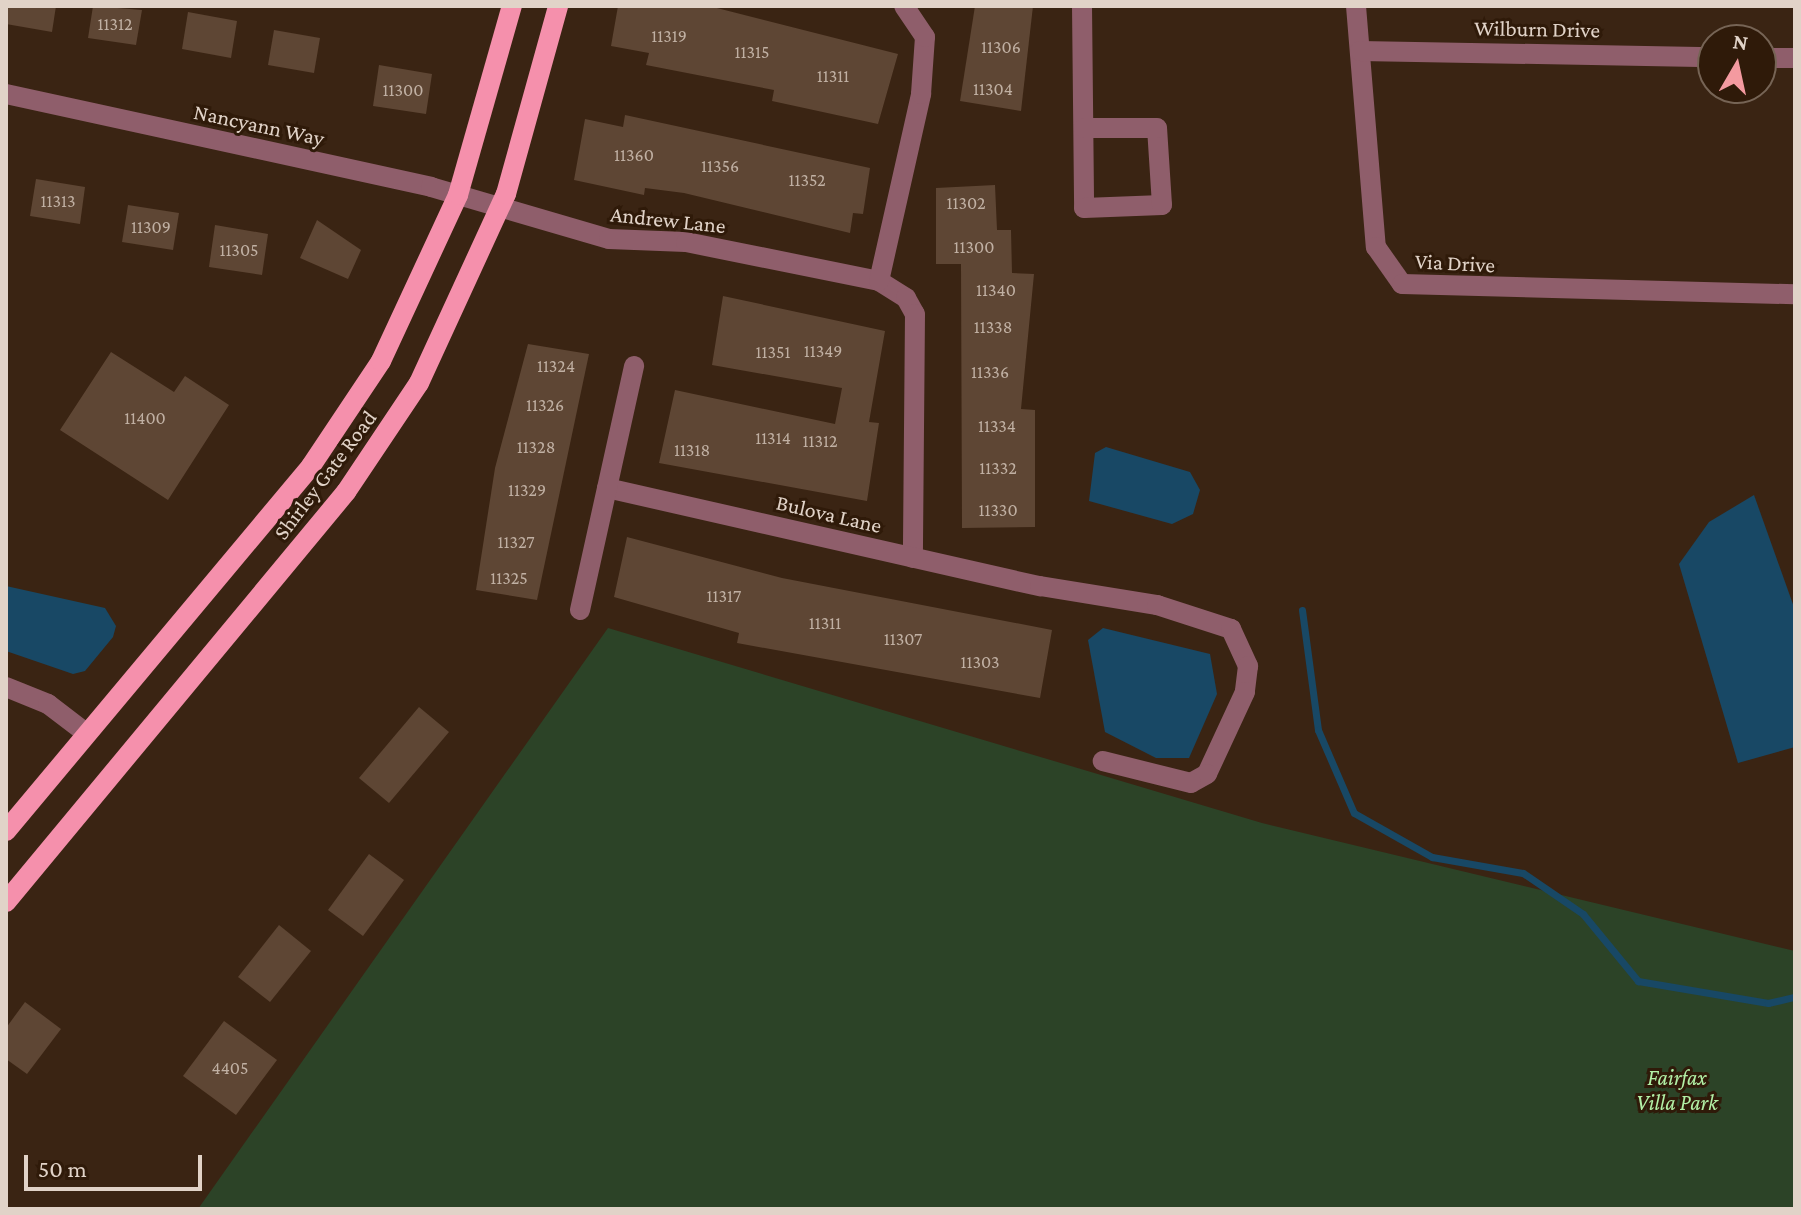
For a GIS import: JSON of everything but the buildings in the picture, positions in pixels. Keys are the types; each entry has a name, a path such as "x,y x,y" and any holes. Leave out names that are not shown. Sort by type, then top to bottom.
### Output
{"main road":[{"name":"Shirley Gate Road","path":"6,831 345,418 413,301 458,195 512,6"},
{"name":"Shirley Gate Road","path":"6,902 355,480 453,321 501,207 558,6"}],"street":[{"path":"879,281 921,94 925,37 904,6"},
{"path":"1082,6 1084,208 1162,205 1157,128 1084,128"},
{"name":"Via Drive","path":"1356,6 1376,247 1402,284 1795,294"},
{"name":"Wilburn Drive","path":"1360,51 1697,57"},
{"name":"Nancyann Way","path":"6,94 501,207"},
{"name":"Andrew Lane","path":"501,207 609,239 686,242 879,281 906,298 915,314 913,558"},
{"path":"580,610 634,366"},
{"name":"Bulova Lane","path":"607,488 1040,586 1209,617 1242,645 1245,692 1207,774 1191,783 1103,761"},
{"path":"6,687 48,704 86,733"}],"green space":[{"name":"Fairfax Villa Park","path":"608,628 1262,823 1795,951 1795,1209 198,1209"}],"water":[{"path":"1106,447 1190,472 1200,490 1193,514 1172,524 1089,501 1095,453"},
{"path":"1754,495 1795,610 1795,747 1738,763 1679,564 1709,522"},
{"path":"6,586 105,608 116,626 113,637 85,671 73,674 6,651"},
{"path":"1103,628 1210,654 1217,694 1189,758 1156,758 1105,732 1088,640"}],"waterway":[{"path":"1302,610 1318,730 1354,813 1432,857 1523,873 1583,914 1638,981 1768,1003 1795,997"}]}
